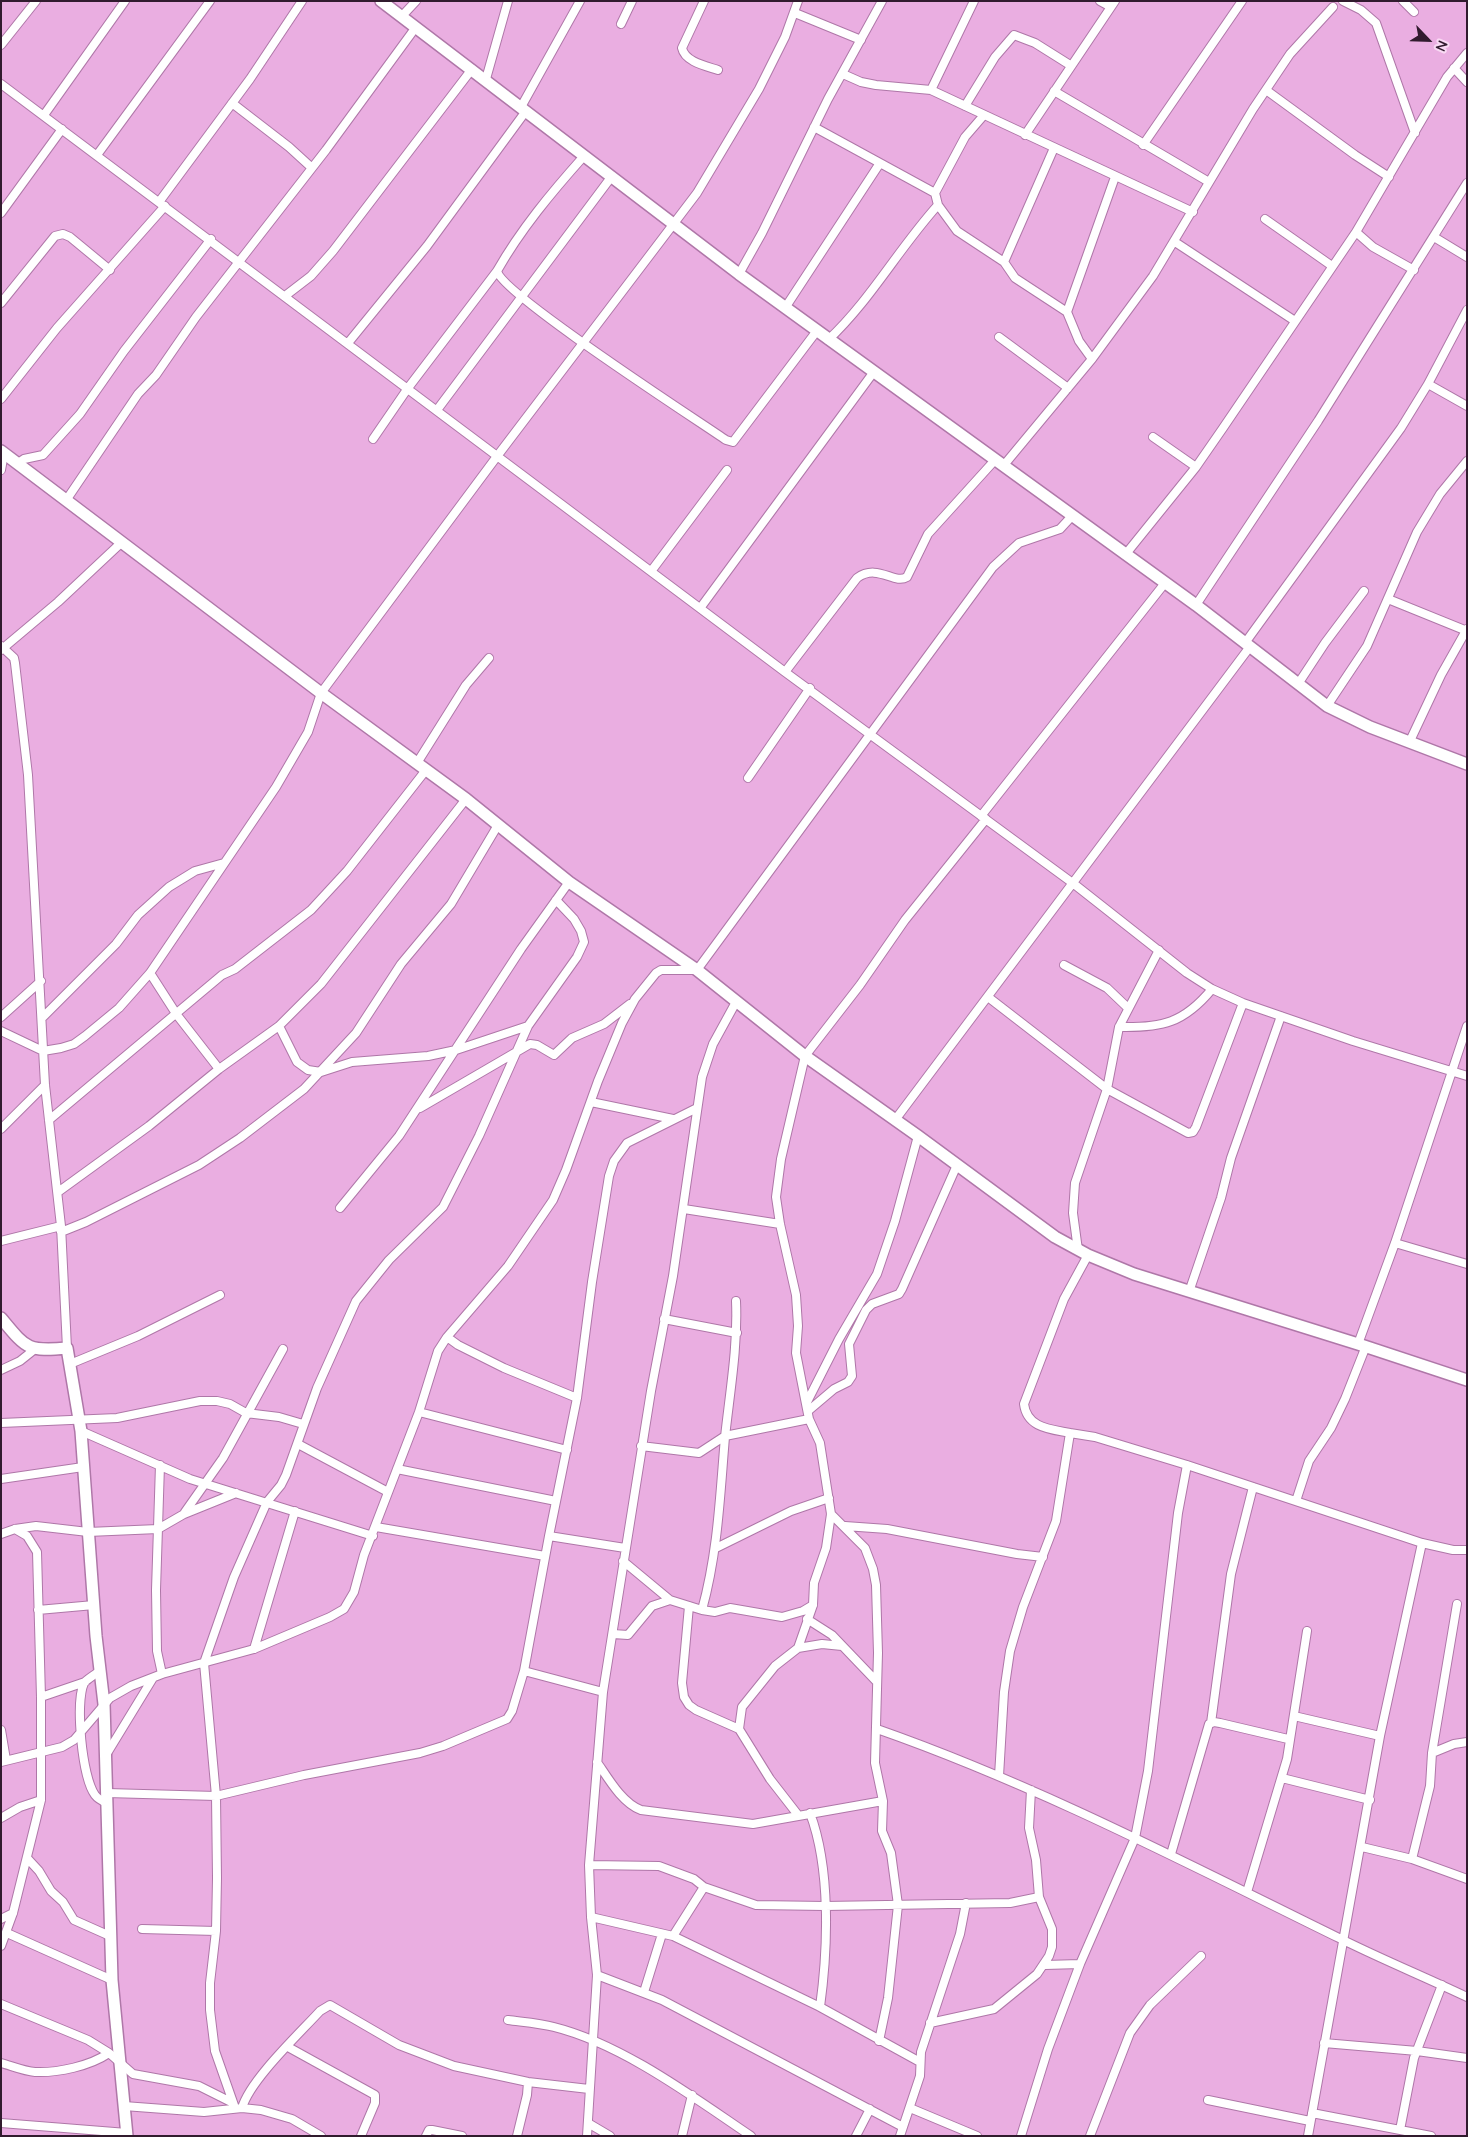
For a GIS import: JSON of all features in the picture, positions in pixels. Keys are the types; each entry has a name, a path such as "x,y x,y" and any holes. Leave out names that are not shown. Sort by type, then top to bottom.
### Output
{"street":[{"path":"1,45 36,1"},
{"path":"44,115 125,1"},
{"path":"97,155 210,1"},
{"path":"1,399 57,328 110,270 162,204 302,1"},
{"path":"381,1 816,332 1196,605 1327,706 1409,744 1467,764"},
{"path":"402,16 416,1"},
{"path":"486,80 508,1"},
{"path":"348,343 428,246 523,109 580,1"},
{"path":"621,24 632,1"},
{"path":"704,1 682,48 683,54 688,58 718,70"},
{"path":"1,1031 43,1051 74,1044 118,1008 150,973 276,787 308,732 321,693 498,455 697,193 759,89 785,38 798,1"},
{"path":"739,274 762,232 814,126 882,1"},
{"path":"931,90 974,1"},
{"path":"1025,135 1070,65 1113,4 1100,1"},
{"path":"1143,145 1242,1"},
{"path":"785,672 857,578 873,572 900,579 907,577 928,534 999,462 1068,388 1092,359 1153,276 1175,242 1209,182 1266,90 1299,43 1330,4 1342,1 1361,10 1376,23 1415,133"},
{"path":"1404,1 1414,12"},
{"path":"795,13 861,40"},
{"path":"67,499 138,394 156,374 196,318 312,168 416,27"},
{"path":"965,106 1000,51 1014,35 1034,43 1070,65"},
{"path":"1125,555 1196,467 1356,232 1454,68 1467,53"},
{"path":"1454,68 1467,82"},
{"path":"285,296 312,276 472,69"},
{"path":"843,74 861,82 876,85 931,90 1193,212"},
{"path":"1,84 652,570 785,672 810,688 1074,884 1187,973 1243,1003 1467,1076"},
{"path":"1266,90 1355,155 1389,177"},
{"path":"1054,91 1143,145 1209,182"},
{"path":"232,103 289,147 312,168"},
{"path":"984,115 965,137 935,193 938,205 957,231 1004,262 1009,272 1015,278 1067,312 1079,340 1092,359"},
{"path":"814,126 935,193"},
{"path":"1,213 62,129"},
{"path":"1004,262 1054,148"},
{"path":"373,439 408,388 497,272 507,253 544,200 584,156"},
{"path":"786,308 880,163"},
{"path":"437,410 520,296 612,176"},
{"path":"1067,312 1115,177"},
{"path":"1196,605 1414,270 1467,183"},
{"path":"828,340 851,318 910,235 938,205"},
{"path":"1265,219 1332,266"},
{"path":"1356,232 1373,247 1414,270"},
{"path":"1,302 55,236 63,234 70,237 110,270"},
{"path":"1434,237 1467,257"},
{"path":"18,463 24,459 43,455 80,414 124,351 210,239"},
{"path":"1175,242 1295,321"},
{"path":"497,272 498,277 520,296 583,342 726,440 733,442 816,332"},
{"path":"895,1120 1074,884 1247,646 1401,428 1428,384 1467,310"},
{"path":"999,337 1068,388"},
{"path":"701,607 873,373"},
{"path":"1428,384 1467,406"},
{"path":"1152,437 1196,467"},
{"path":"1,470 3,452 321,693 466,799 569,882 697,970 805,1056 918,1136 1030,1221 1083,1253 1134,1274 1362,1345 1467,1380"},
{"path":"1327,706 1367,646 1417,532 1440,494 1467,462"},
{"path":"652,570 727,470"},
{"path":"697,970 993,567 1019,543 1060,529 1072,516"},
{"path":"1,2123 127,2135 112,1980 104,1704 99,1671 79,1426 67,1348 58,1192 45,1085 41,981 22,719 14,658 2,648 58,602 122,542"},
{"path":"798,1648 813,1605 814,1583 826,1548 831,1514 820,1443 807,1412 796,1353 798,1326 796,1295 776,1197 781,1159 805,1056 860,985 905,920 1165,583"},
{"path":"1298,684 1325,643 1364,591"},
{"path":"1388,599 1466,630 1441,675 1409,744"},
{"path":"49,1120 222,976 236,969 311,910 347,872 421,766 466,685 489,658"},
{"path":"748,778 810,688"},
{"path":"58,1192 149,1126 219,1069 279,1026 320,984 466,799"},
{"path":"1,1241 86,1222 199,1165 247,1133 304,1088 356,1033 401,964 451,904 498,825"},
{"path":"43,1017 116,944 138,915 169,887 194,871 224,863"},
{"path":"340,1208 385,1155 569,882"},
{"path":"237,2106 215,2051 211,2026 210,1984 216,1930 216,1796 204,1663 234,1577 267,1502 281,1486 298,1444 303,1424 356,1301 389,1260 443,1207 479,1136 528,1026 578,957 584,942 581,932 574,919 556,900"},
{"path":"1159,950 1119,1027 1108,1089 1075,1183 1072,1212 1083,1253 1024,1404 1029,1420 1045,1428 1084,1434 1187,1465 1422,1543 1467,1550"},
{"path":"1064,965 1107,988 1128,1008"},
{"path":"416,1110 519,1049 534,1044 554,1055 572,1038 604,1024 636,999 660,970 697,970"},
{"path":"150,973 177,1015 219,1069"},
{"path":"1,1017 41,981"},
{"path":"1119,1027 1142,1028 1165,1024 1185,1016 1199,1005 1212,988"},
{"path":"988,997 1108,1089 1183,1131 1193,1132 1243,1003"},
{"path":"1,1730 4,1761 62,1748 81,1733 104,1704 131,1686 162,1674 254,1649 330,1617 344,1609 349,1603 388,1492 419,1412 433,1363 447,1337 508,1266 553,1200 611,1049 636,999"},
{"path":"588,2136 589,2088 594,2041 597,1975 591,1917 589,1865 603,1692 641,1446 684,1209 702,1077 713,1044 736,1002"},
{"path":"1189,1292 1221,1198 1230,1158 1281,1016"},
{"path":"279,1026 297,1062 308,1070 321,1072 352,1062 428,1056 456,1050 528,1026"},
{"path":"1296,1501 1309,1461 1331,1428 1345,1399 1467,1026"},
{"path":"1,1129 45,1085"},
{"path":"591,1102 673,1119"},
{"path":"85,1682 82,1691 81,1749 90,1786 100,1800 107,1798 216,1796 304,1775 420,1753 443,1746 507,1719 512,1711 524,1671 577,1398 601,1221 614,1161 627,1143 697,1108"},
{"path":"807,1412 839,1339 877,1274 895,1221 918,1136"},
{"path":"641,1446 699,1453 725,1436 807,1412 834,1389 848,1382 852,1376 849,1344 866,1310 872,1304 899,1294 957,1165"},
{"path":"684,1209 780,1224"},
{"path":"1396,1243 1467,1264"},
{"path":"70,1364 138,1336 220,1295"},
{"path":"702,1610 716,1548 725,1436 737,1333 736,1301"},
{"path":"1,1318 25,1345 35,1349 67,1348"},
{"path":"664,1318 737,1333"},
{"path":"447,1337 504,1368 577,1398"},
{"path":"1,1370 20,1361 35,1349"},
{"path":"184,1514 230,1444 283,1349"},
{"path":"1,1423 79,1426 200,1400 230,1404 246,1413 279,1417 303,1424"},
{"path":"419,1412 566,1450"},
{"path":"79,1426 190,1478 373,1536"},
{"path":"1000,1776 1004,1692 1010,1651 1023,1607 1058,1513 1070,1433"},
{"path":"298,1444 388,1492"},
{"path":"160,1465 156,1633 158,1662 162,1674"},
{"path":"1021,2136 1048,2050 1080,1964 1135,1838 1148,1771 1178,1513 1187,1465"},
{"path":"1,1480 83,1467"},
{"path":"397,1469 556,1501"},
{"path":"1171,1854 1208,1726 1211,1723 1231,1574 1253,1487"},
{"path":"1,1534 15,1529 36,1526 88,1532 158,1529 184,1514 236,1493"},
{"path":"716,1548 791,1511 829,1498"},
{"path":"254,1649 295,1511"},
{"path":"831,1514 865,1548 874,1569 878,1622 876,1773 884,1801 882,1831 893,1860 898,1905 888,1998 879,2041"},
{"path":"845,1526 907,1532 1017,1554 1043,1557"},
{"path":"376,1527 546,1556"},
{"path":"1,1946 13,1913 41,1800 41,1697 37,1552 34,1544 27,1536 15,1529"},
{"path":"549,1536 625,1548"},
{"path":"1308,2136 1342,1939 1362,1847 1380,1736 1422,1543"},
{"path":"623,1561 670,1600 702,1610 715,1612 730,1608 782,1617 798,1613 813,1605"},
{"path":"612,1634 628,1635 652,1606 670,1600"},
{"path":"1412,1859 1430,1786 1432,1753 1457,1604"},
{"path":"38,1610 94,1605"},
{"path":"689,1606 682,1683 684,1697 689,1705 696,1710 739,1729"},
{"path":"807,1619 832,1635 877,1682"},
{"path":"1247,1892 1282,1778 1307,1631"},
{"path":"798,1815 770,1779 739,1729 739,1714 742,1707 775,1666 798,1648 822,1644 842,1646"},
{"path":"41,1697 85,1682 99,1671"},
{"path":"524,1671 603,1692"},
{"path":"106,1755 153,1678"},
{"path":"1294,1716 1380,1736"},
{"path":"1211,1723 1288,1739"},
{"path":"877,1729 1000,1776 1031,1790 1171,1854 1342,1939 1467,1997"},
{"path":"1432,1753 1454,1744 1467,1742"},
{"path":"597,1762 627,1801 641,1810 753,1824 884,1801"},
{"path":"1282,1778 1370,1800"},
{"path":"930,2023 994,2009 1045,1965 1052,1947 1053,1938 1049,1920 1039,1897 1036,1860 1029,1828 1031,1790"},
{"path":"1,1818 20,1807 41,1800"},
{"path":"810,1813 819,1842 825,1906 826,1955 820,2007"},
{"path":"1362,1847 1412,1859 1467,1879"},
{"path":"27,1858 39,1871 51,1891 63,1902 74,1920 110,1936"},
{"path":"589,1865 658,1866 676,1871 694,1880 704,1888 756,1905 825,1906 1010,1903 1039,1897"},
{"path":"674,1936 704,1888"},
{"path":"900,2136 920,2076 920,2062 930,2023 960,1934 966,1903"},
{"path":"1,1919 13,1913"},
{"path":"591,1917 674,1936 820,2007 920,2062"},
{"path":"142,1929 216,1930"},
{"path":"6,1933 112,1980"},
{"path":"644,1992 662,1934"},
{"path":"1090,2136 1130,2033 1150,2005 1201,1956"},
{"path":"1045,1965 1080,1964"},
{"path":"597,1975 644,1992 903,2127"},
{"path":"1400,2130 1413,2063 1442,1985"},
{"path":"1,2004 88,2040 109,2053 119,2063 138,2076 163,2078 199,2086 237,2106 292,2119 321,2136"},
{"path":"124,2106 204,2112 237,2106 320,2011 330,2005 415,2052 454,2066 528,2082 589,2088"},
{"path":"508,2020 555,2027 594,2041 692,2095 751,2136"},
{"path":"1324,2043 1418,2051 1467,2058"},
{"path":"288,2046 375,2095 375,2103 361,2136"},
{"path":"1,2063 35,2072 80,2065 98,2060 109,2053"},
{"path":"517,2136 527,2095 528,2082"},
{"path":"682,2136 692,2095"},
{"path":"1208,2100 1431,2136"},
{"path":"910,2108 976,2136"},
{"path":"856,2136 870,2109"},
{"path":"588,2123 610,2136"},
{"path":"426,2136 429,2130 432,2130 462,2136"}]}
